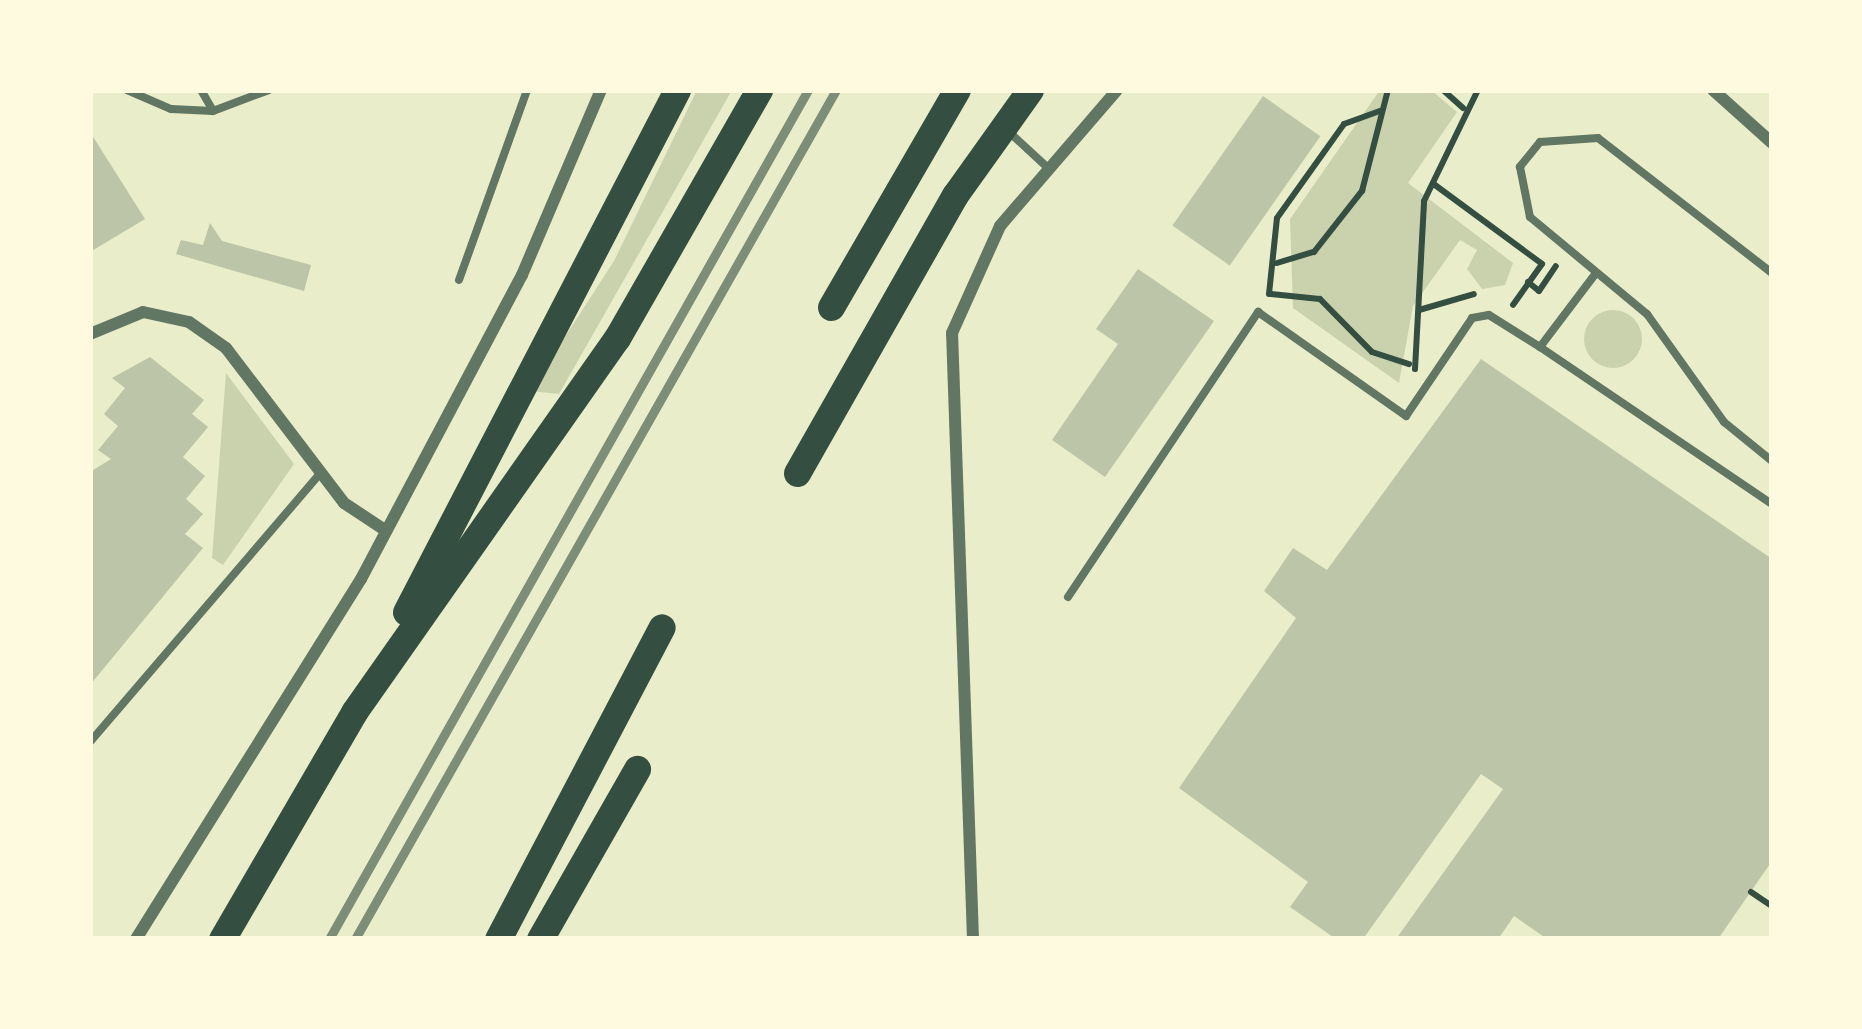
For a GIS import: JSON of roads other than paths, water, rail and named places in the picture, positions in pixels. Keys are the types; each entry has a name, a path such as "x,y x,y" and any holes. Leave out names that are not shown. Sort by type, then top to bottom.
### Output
{"main road":[{"path":"222,939 354,712 677,90"},
{"path":"354,712 617,338 759,90"},
{"path":"832,307 957,90"},
{"path":"797,473 1002,126 1030,90"},
{"path":"498,939 662,627"},
{"path":"540,939 637,769"}],"street":[{"path":"136,939 385,530 523,274 601,90"},
{"path":"974,939 952,333 1000,226 1117,90"},
{"path":"1713,90 1772,143"},
{"path":"90,334 143,312 189,322 226,348 321,473 385,530"}],"lane":[{"path":"127,90 171,109 213,111 263,91"},
{"path":"201,90 213,111"},
{"path":"459,280 527,90"},
{"path":"1002,126 1047,166"},
{"path":"1772,273 1598,137 1569,131 1540,142 1519,190 1530,217 1647,314 1724,422 1772,461"},
{"path":"1540,347 1596,273"},
{"path":"1068,597 1258,312 1406,416 1472,318 1489,315 1772,504"},
{"path":"90,742 321,473"}],"railway":[{"path":"329,939 808,90"},
{"path":"355,939 836,90"}]}
